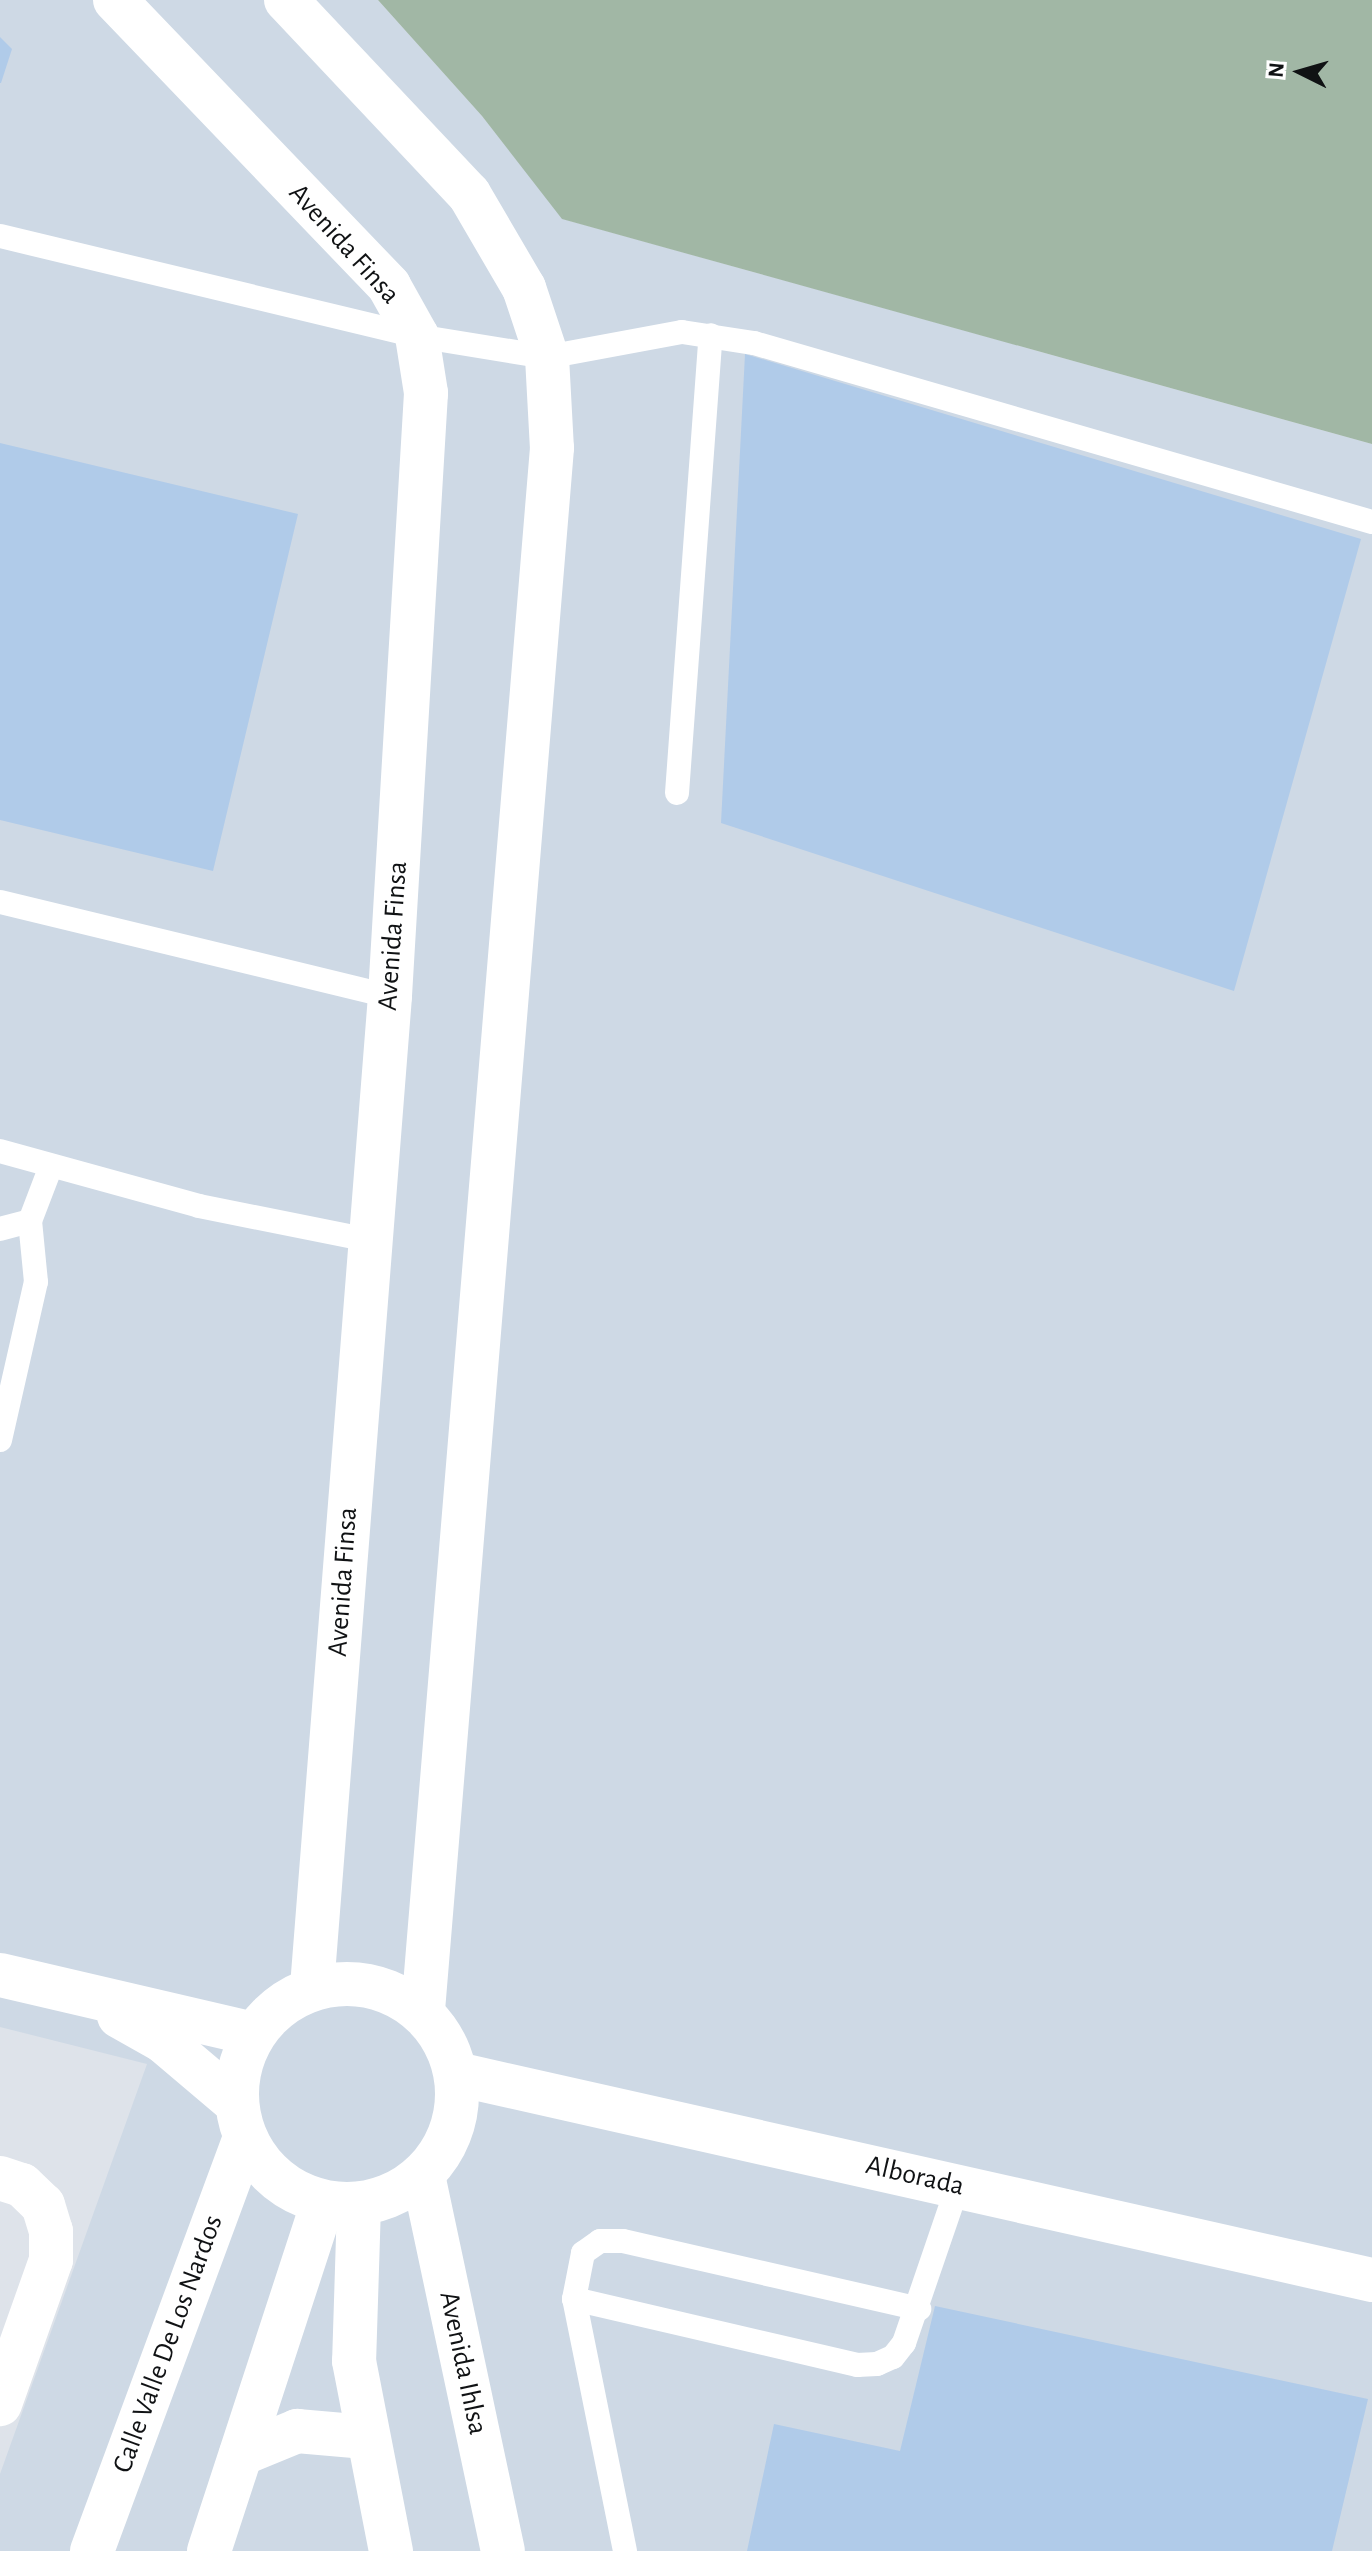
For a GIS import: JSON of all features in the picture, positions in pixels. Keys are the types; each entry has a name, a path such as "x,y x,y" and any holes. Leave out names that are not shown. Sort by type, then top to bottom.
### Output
{"street":[{"name":"Avenida Finsa","path":"115,0 389,286 417,336 426,393 390,996 312,1988"},
{"path":"286,0 469,194 524,288 547,357 552,448 423,2012"},
{"path":"0,1975 253,2034"},
{"path":"86,1997 163,2041 240,2120 263,2167 291,2190 341,2204 393,2195 423,2175 449,2134 457,2111 457,2074 445,2041 423,2012 394,1993 354,1982 312,1988 289,1998 253,2034 239,2067 240,2120"},
{"name":"Alborada","path":"457,2074 1372,2280"},
{"name":"Calle Valle De Los Nardos","path":"92,2551 240,2120"},
{"name":"Avenida Ihlsa","path":"423,2175 503,2551"},
{"path":"0,2178 22,2185 43,2205 51,2231 51,2260 0,2404"},
{"path":"341,2204 354,2361 366,2437 391,2551"},
{"path":"209,2551 241,2454 341,2204"},
{"path":"241,2454 297,2431 366,2437"}],"lane":[{"path":"0,236 417,336 547,357 682,332 754,343 1372,522"},
{"path":"677,793 711,335"},
{"path":"0,902 390,996"},
{"path":"0,1151 199,1206 369,1240"},
{"path":"0,1440 36,1282 30,1221 51,1166"},
{"path":"0,1229 30,1221"},
{"path":"574,2299 857,2365 893,2357 919,2309 958,2185"},
{"path":"625,2551 574,2299 583,2253 600,2241 623,2241 919,2309"}],"shaded area":[{"path":"0,0 378,0 482,116 563,219 1372,444 1372,2551 0,2551 0,2474 147,2064 0,2027"}],"green space":[{"path":"378,0 1372,0 1372,444 562,219 482,116"}],"building":[{"path":"0,37 12,49 1,83 0,83"},
{"path":"745,354 1361,539 1234,991 721,823"},
{"path":"0,443 298,514 213,871 0,820"},
{"path":"935,2306 1368,2399 1332,2551 747,2551 774,2424 900,2451"}]}
